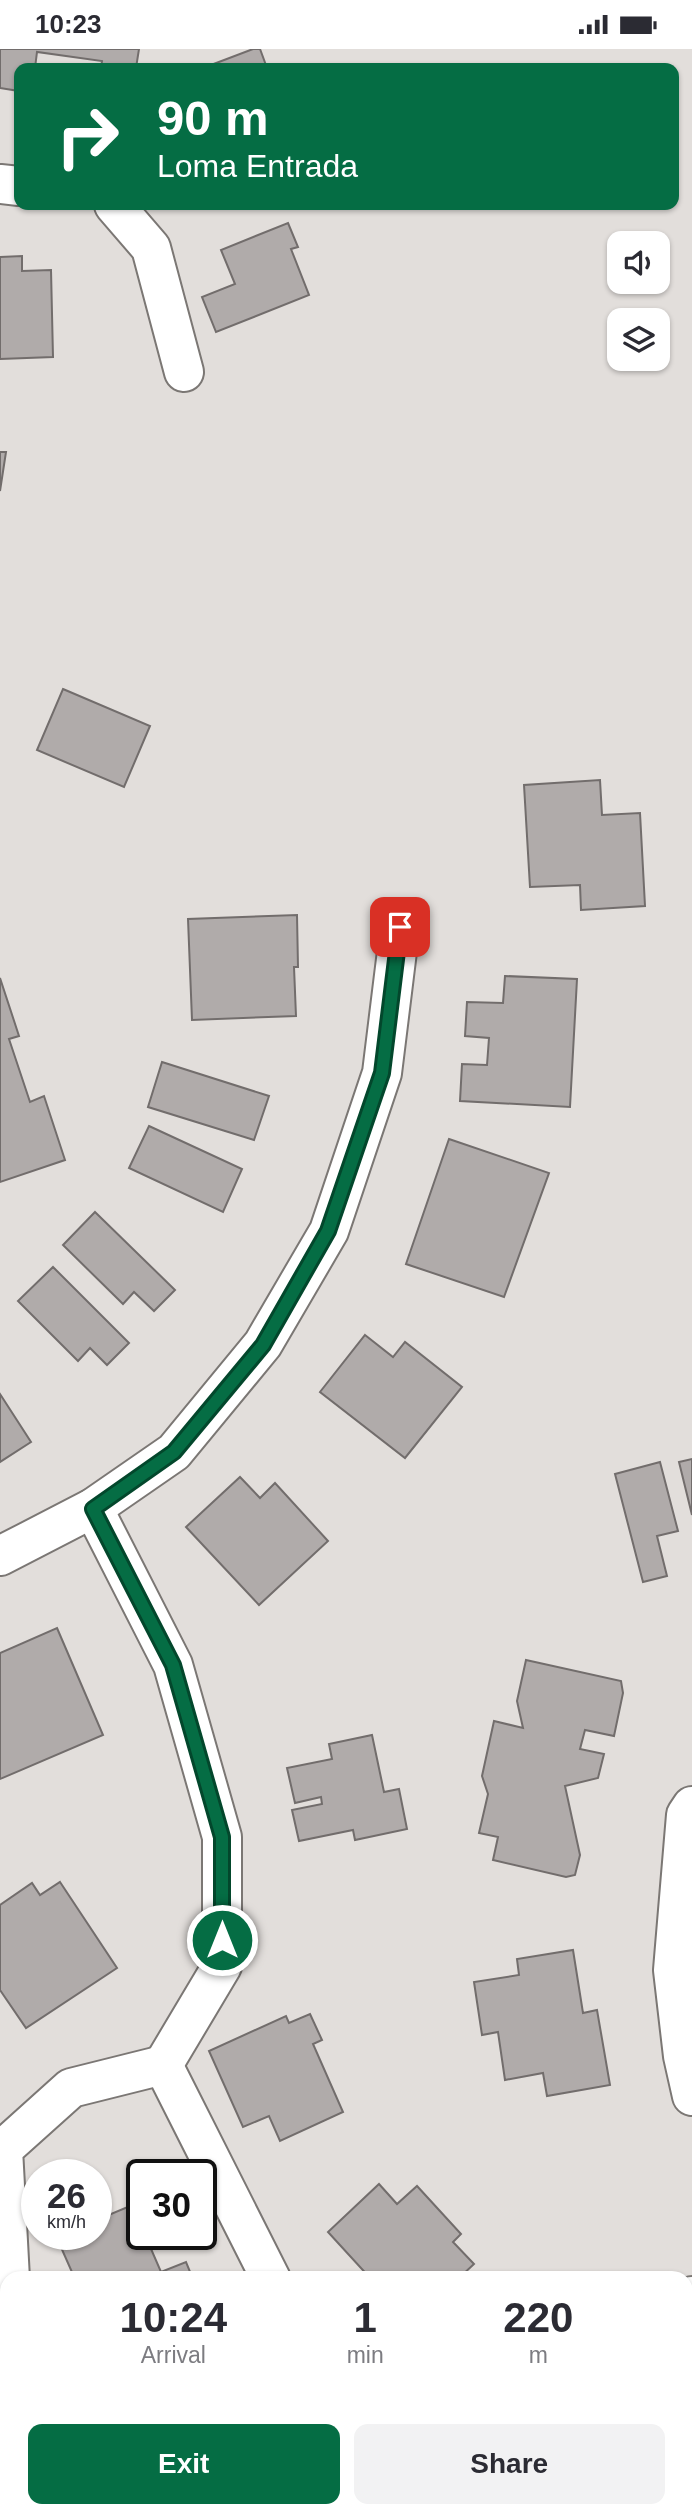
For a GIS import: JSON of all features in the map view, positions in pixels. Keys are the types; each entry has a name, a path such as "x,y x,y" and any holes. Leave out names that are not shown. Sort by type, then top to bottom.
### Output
{"street":[{"path":"118,210 151,248 184,372"},
{"path":"0,1556 93,1509 174,1452 263,1345 328,1231 382,1073 400,927"},
{"path":"10,2271 4,2149 71,2088 163,2065 222,1966 222,1837 173,1665 93,1509"},
{"path":"692,1806 686,1815 673,1970 683,2056 692,2096"},
{"path":"163,2065 267,2271"}],"building":[{"path":"0,49 139,49 137,63 102,63 37,52 36,63 14,63 14,90 0,88"},
{"path":"253,49 260,49 265,63 216,63"},
{"path":"288,223 298,247 291,249 309,295 216,332 202,297 235,284 221,250"},
{"path":"22,256 22,271 51,270 53,357 0,359 0,257"},
{"path":"0,452 6,452 0,491"},
{"path":"63,689 150,726 124,787 37,750"},
{"path":"600,780 602,815 640,813 645,906 581,910 580,885 530,887 524,785"},
{"path":"297,915 298,967 294,967 296,1016 192,1020 188,919"},
{"path":"505,976 577,979 570,1107 460,1101 462,1064 487,1065 489,1038 465,1036 467,1002 503,1003"},
{"path":"0,978 19,1036 9,1039 30,1102 44,1096 65,1160 0,1182"},
{"path":"162,1062 269,1096 254,1140 148,1107"},
{"path":"149,1126 242,1169 223,1212 129,1168"},
{"path":"449,1139 549,1173 504,1297 406,1264"},
{"path":"95,1212 175,1290 154,1311 134,1292 123,1304 63,1245"},
{"path":"53,1267 129,1343 107,1365 90,1348 78,1361 18,1301"},
{"path":"365,1335 393,1357 405,1342 462,1387 405,1458 320,1392"},
{"path":"0,1394 31,1442 0,1462"},
{"path":"692,1459 692,1515 679,1462"},
{"path":"660,1462 678,1531 657,1536 667,1576 643,1582 615,1474"},
{"path":"240,1477 260,1498 275,1483 328,1541 259,1605 186,1527"},
{"path":"57,1628 103,1735 0,1779 0,1653"},
{"path":"526,1660 621,1681 623,1693 614,1736 585,1730 580,1749 604,1754 598,1778 565,1786 580,1855 575,1875 566,1877 493,1860 498,1837 479,1833 488,1794 482,1776 494,1721 523,1728 517,1701"},
{"path":"372,1735 384,1792 399,1789 407,1829 355,1840 353,1830 299,1841 292,1810 322,1804 321,1797 295,1803 287,1768 332,1759 329,1744"},
{"path":"60,1882 117,1968 26,2028 0,1990 0,1905 32,1883 40,1895"},
{"path":"573,1950 583,2013 597,2010 610,2085 547,2096 543,2073 505,2080 498,2032 482,2035 474,1982 519,1975 517,1959"},
{"path":"310,2014 322,2040 313,2044 343,2112 280,2141 269,2116 243,2127 209,2051 286,2016 289,2023"},
{"path":"379,2184 397,2204 417,2186 461,2234 453,2242 474,2264 467,2271 364,2271 328,2232"},
{"path":"126,2208 126,2250 151,2250 161,2271 71,2271 62,2250 112,2250 112,2214"},
{"path":"186,2262 190,2271 164,2271"}],"route":[{"path":"222,1940 222,1837 173,1665 93,1509 174,1452 263,1345 328,1231 382,1073 400,927"}]}
